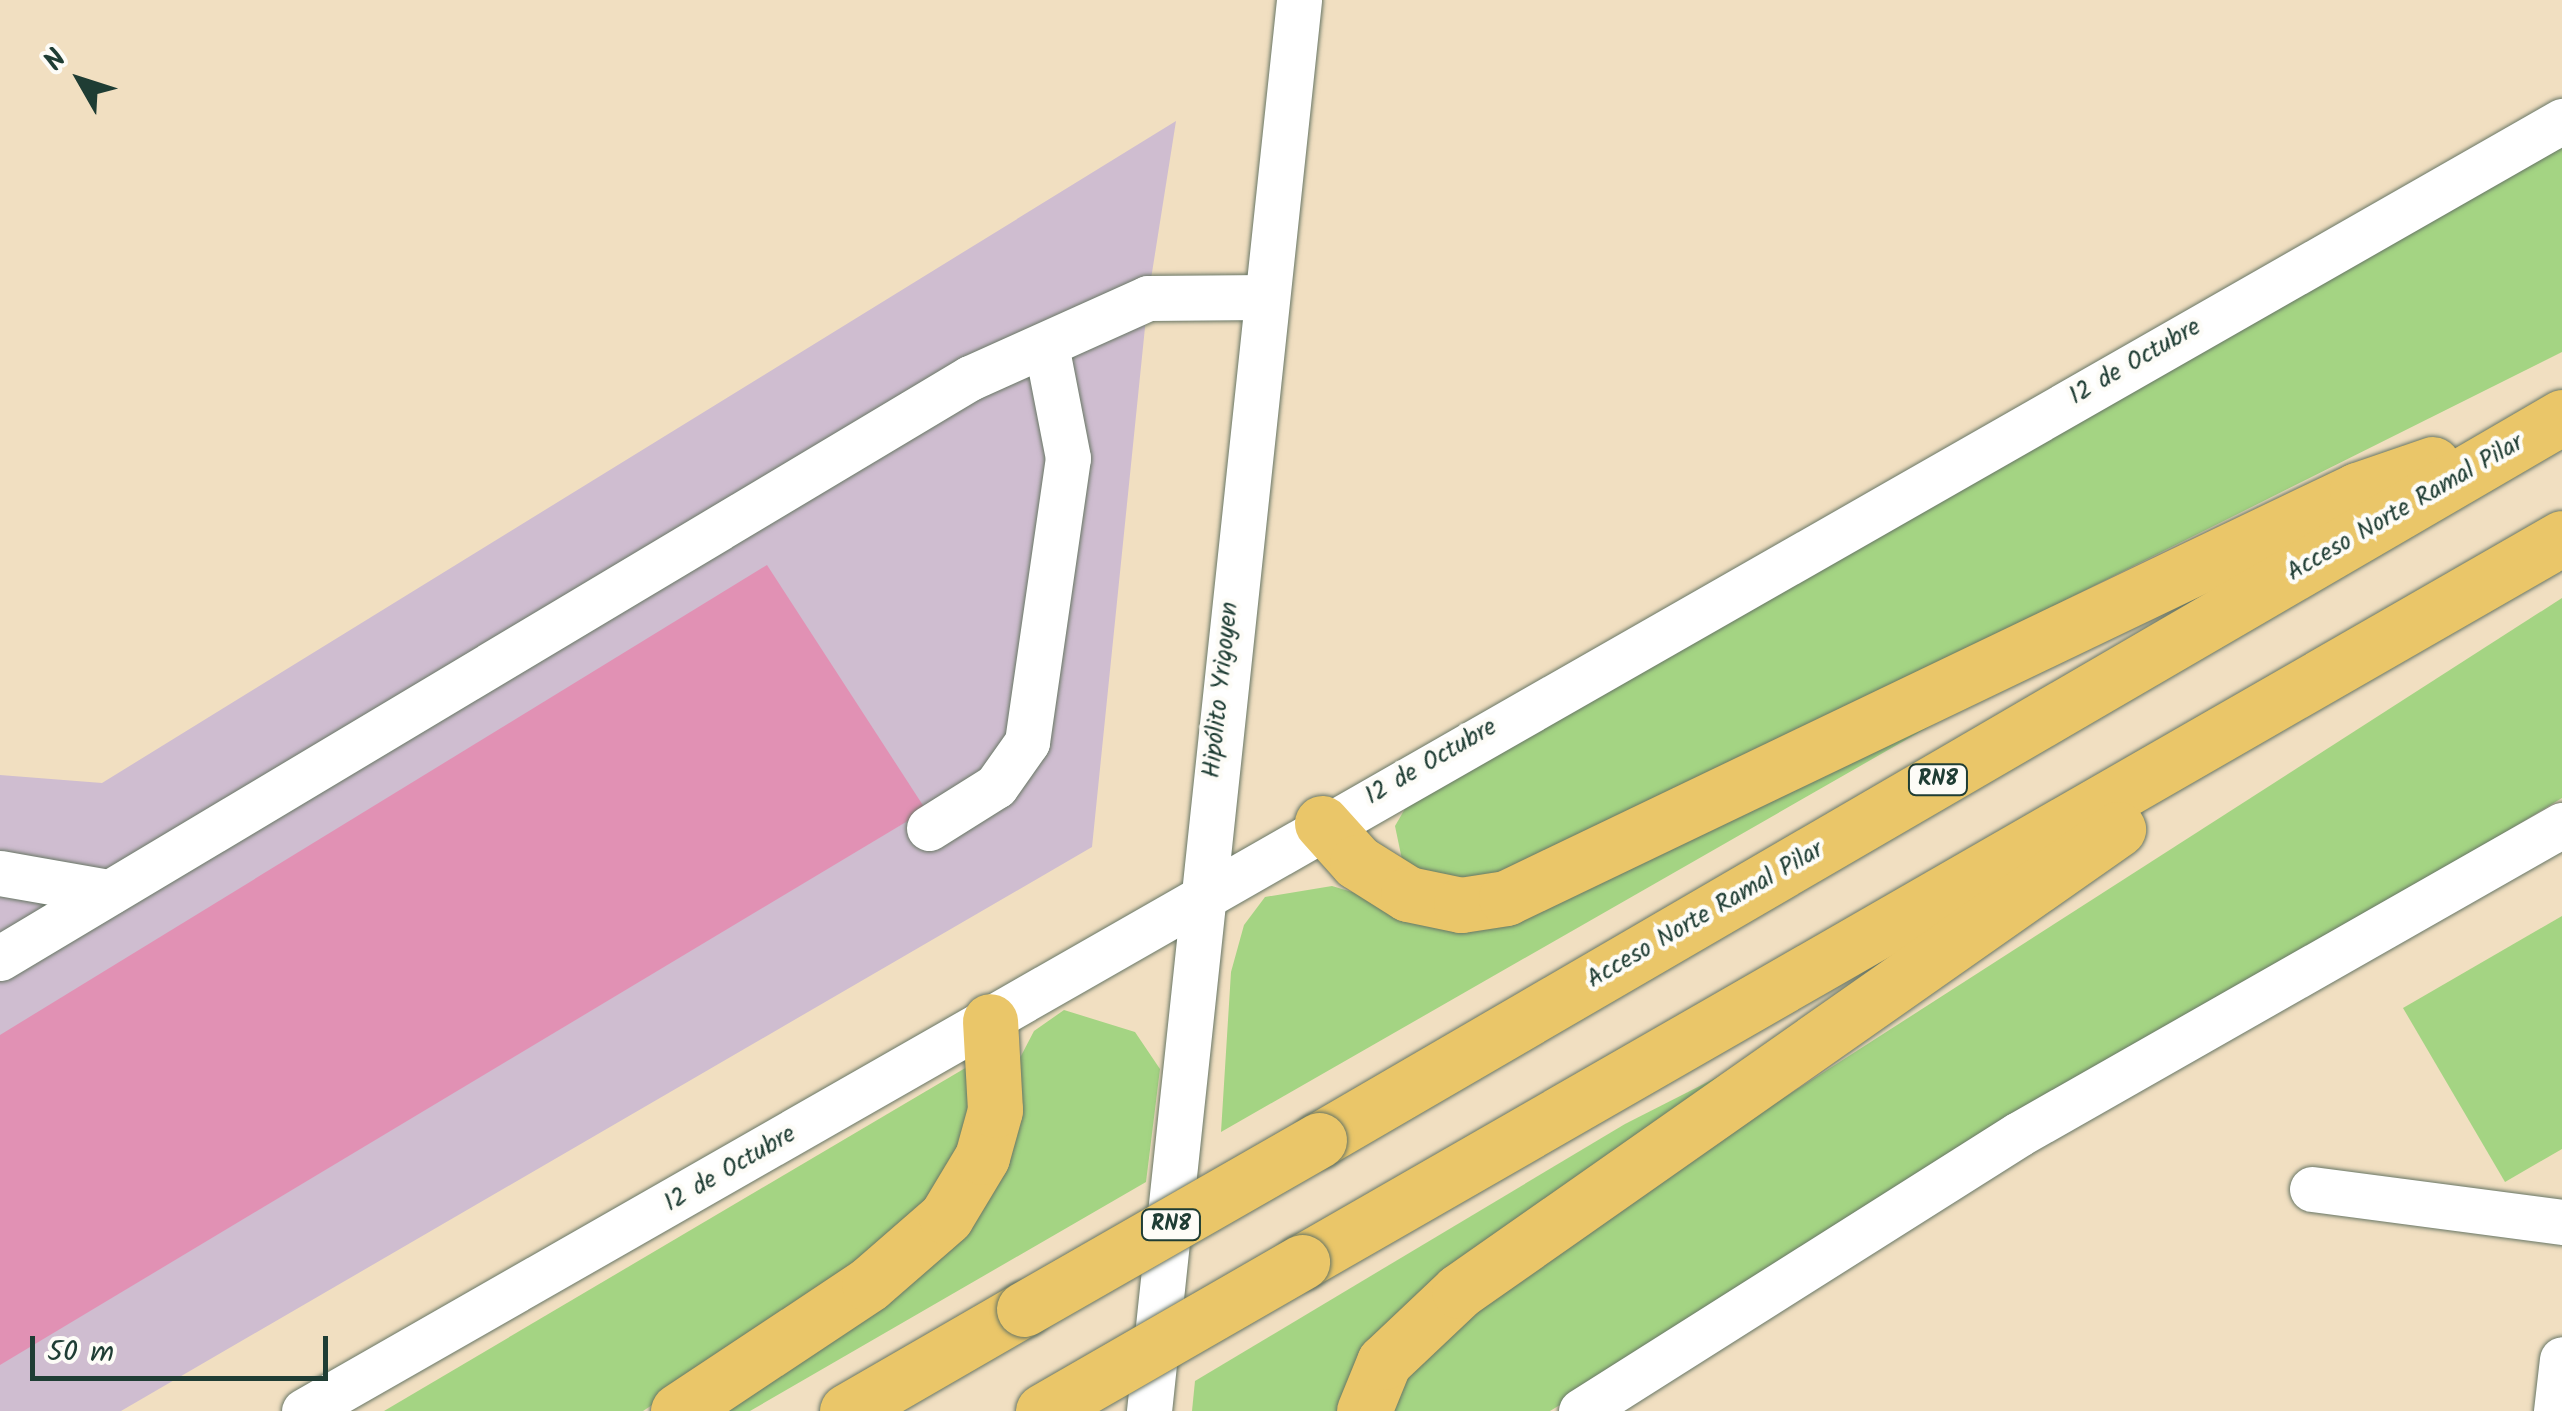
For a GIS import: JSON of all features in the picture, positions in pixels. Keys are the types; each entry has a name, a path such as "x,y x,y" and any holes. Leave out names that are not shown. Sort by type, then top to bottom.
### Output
{"highway":[{"path":"1322,823 1357,862 1408,894 1462,905 1506,898 2357,490 2559,419"},
{"name":"Acceso Norte Ramal Pilar","path":"847,1411 2559,419"},
{"path":"1043,1411 2562,538"},
{"path":"1364,1411 1384,1362 1458,1291 2408,626"},
{"path":"678,1411 869,1284 946,1217 982,1157 995,1110 990,1021"}],"street":[{"name":"Hipólito Yrigoyen","path":"1155,1401 1198,896 1299,0"},
{"name":"12 de Octubre","path":"304,1411 990,1021 1322,823 2562,121"},
{"path":"0,958 970,378 1148,298 1265,297"},
{"path":"929,828 996,786 1027,742 1068,458 1046,346"},
{"path":"1581,1411 2019,1134 2562,825"},
{"path":"0,873 108,892"},
{"path":"2312,1189 2562,1222"},
{"path":"2556,1411 2562,1359"}],"shaded area":[{"path":"1176,121 1148,298 1092,847 121,1411 0,1411 0,775 102,783"}],"green space":[{"path":"2562,147 2562,352 1517,874 1470,892 1405,874 1395,826 1417,788"},
{"path":"2562,598 2562,798 1550,1411 1385,1411 1414,1354 1637,1192"},
{"path":"2033,667 1221,1132 1231,972 1244,925 1265,897 1332,886 1452,922"},
{"path":"2562,916 2562,1149 2505,1182 2403,1008"},
{"path":"1064,1010 1135,1032 1160,1069 1146,1182 750,1411 703,1411 908,1272 1034,1031"},
{"path":"1816,1027 1342,1411 1192,1411 1195,1381 1625,1124"},
{"path":"967,1067 987,1086 953,1181 792,1314 643,1411 384,1411"}],"building":[{"path":"767,565 926,810 0,1365 0,1035"}]}
